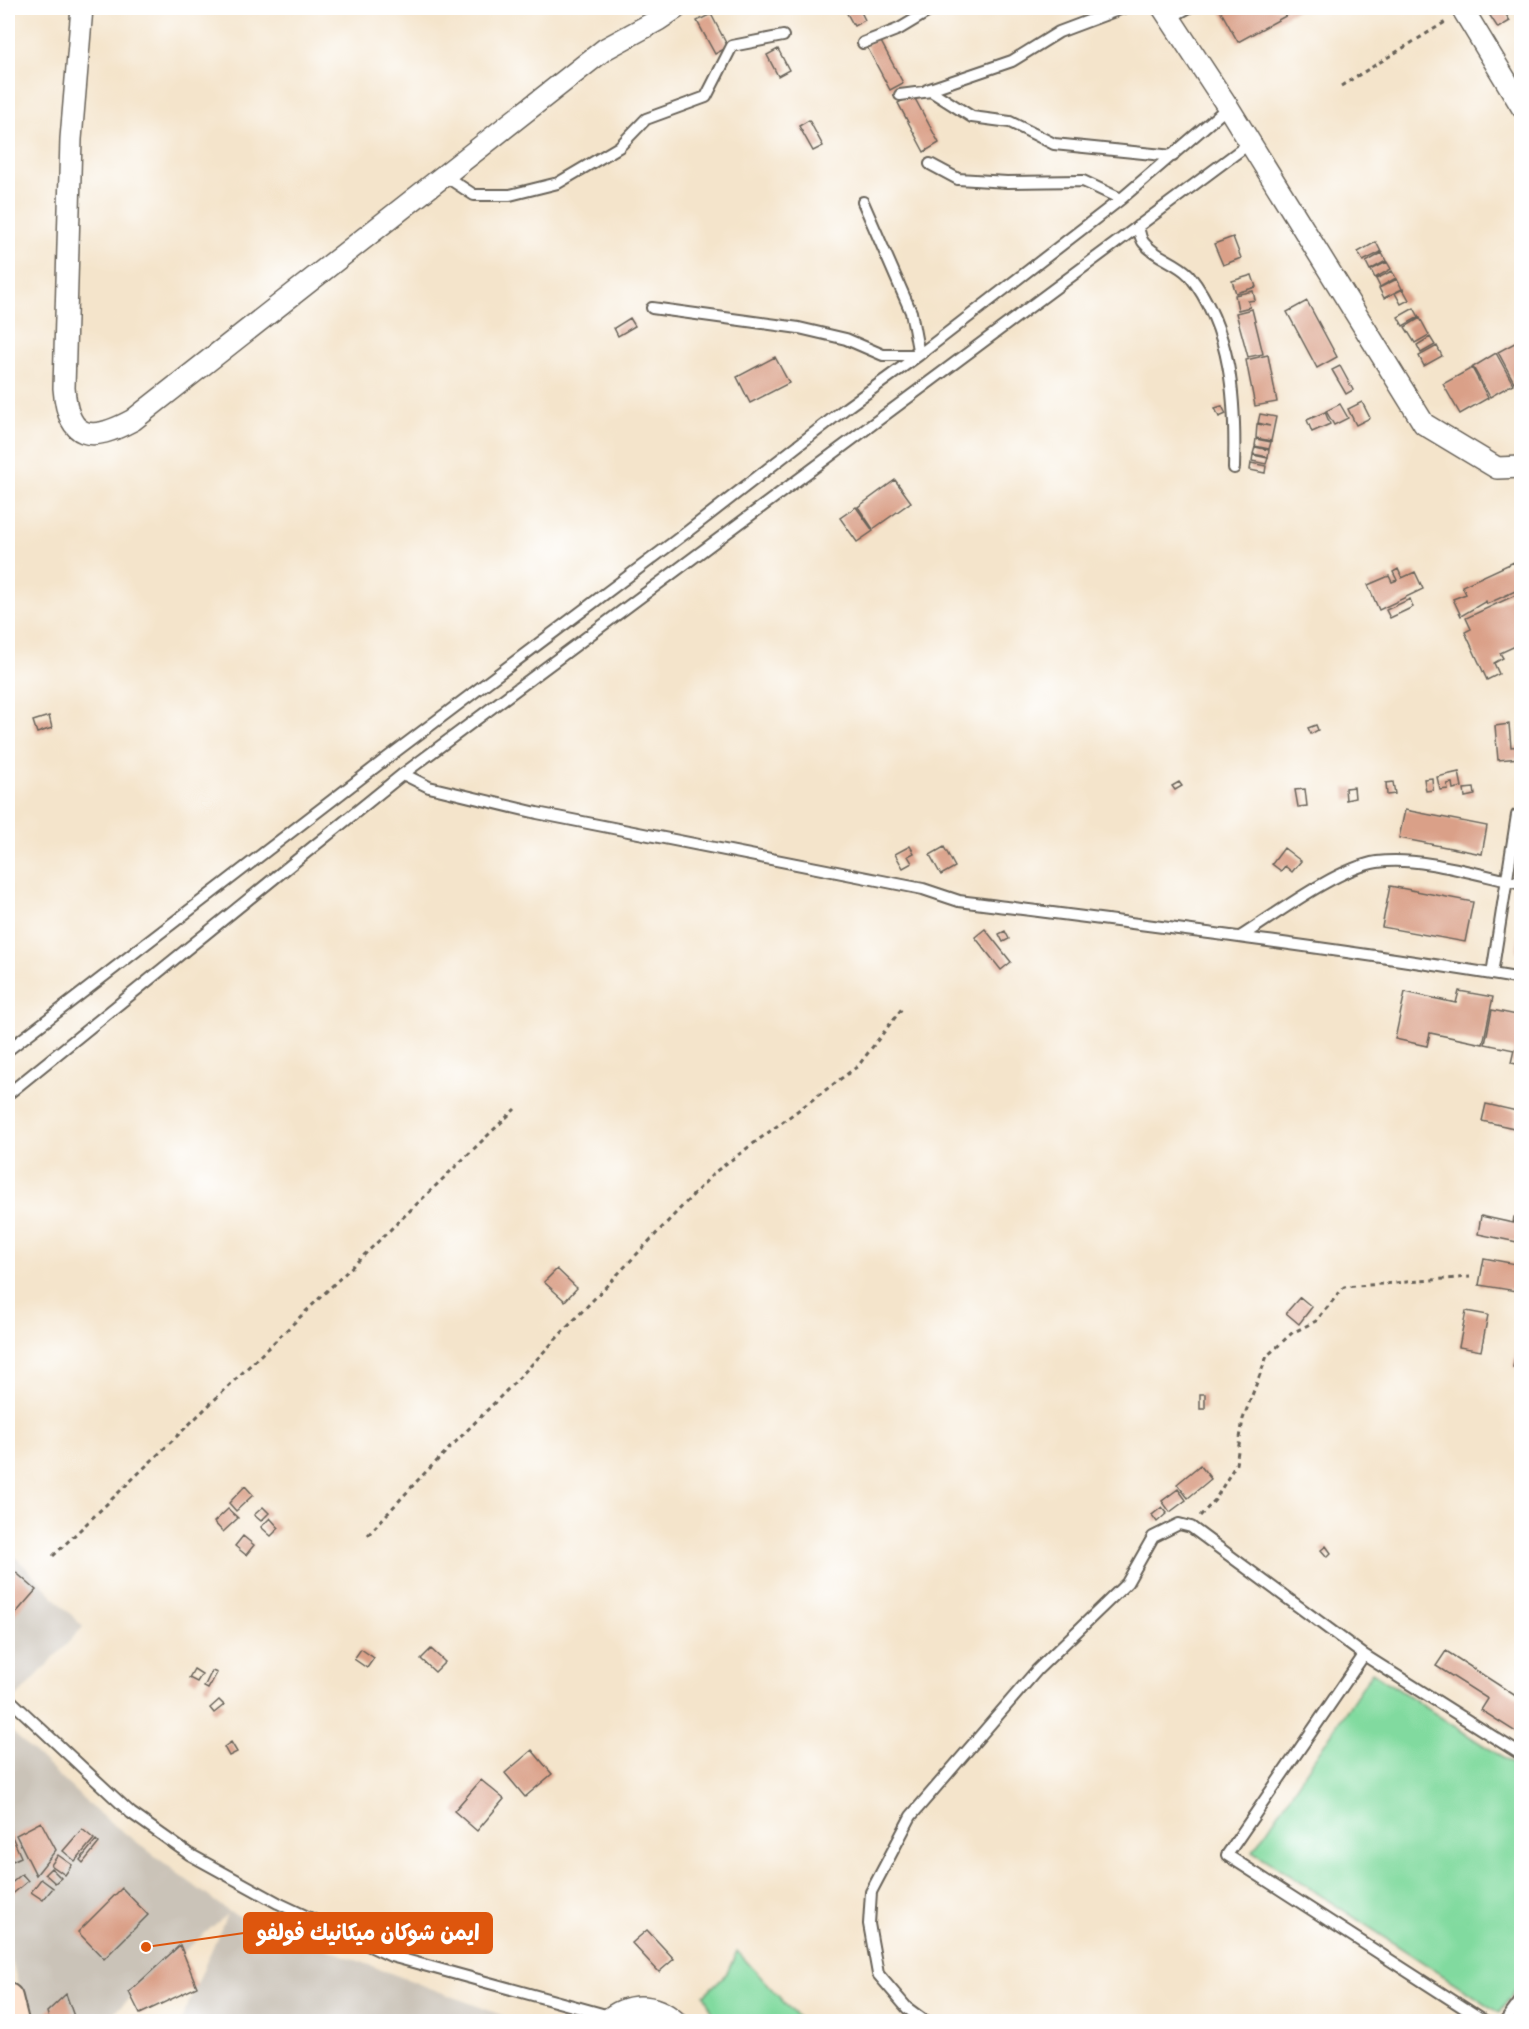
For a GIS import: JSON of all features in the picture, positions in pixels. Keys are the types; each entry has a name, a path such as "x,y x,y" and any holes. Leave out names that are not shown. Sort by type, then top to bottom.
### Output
{"main road":[{"path":"8,1998 14,2022"}],"street":[{"path":"82,8 71,139 63,388 66,411 75,428 87,434 103,433 133,420 605,49 676,8"},
{"path":"1463,9 1521,107"},
{"path":"1174,11 1228,107 1424,424 1497,468 1521,466"},
{"path":"611,2020 637,2006 650,2007 663,2012 676,2022"}],"lane":[{"path":"863,43 899,29 934,8"},
{"path":"921,92 1012,61 1059,32 1123,8"},
{"path":"445,176 474,195 510,195 558,183 619,147 646,119 706,97 732,46 783,36"},
{"path":"900,95 931,91 972,117 1010,122 1054,144 1173,156"},
{"path":"8,1050 1121,199 1228,107"},
{"path":"8,1094 403,774 1250,143"},
{"path":"930,164 958,179 1007,183 1083,181 1121,199"},
{"path":"863,202 911,312 919,355"},
{"path":"1138,226 1143,243 1187,273 1199,290 1222,339 1233,409 1234,468"},
{"path":"652,308 799,328 846,339 883,355 919,355"},
{"path":"403,774 429,787 537,813 923,889 959,902 1240,937 1322,950 1388,956 1521,979"},
{"path":"1492,974 1517,815"},
{"path":"1240,937 1346,873 1376,862 1411,861 1521,884"},
{"path":"926,2022 907,2008 878,1974 869,1924 871,1892 911,1816 1037,1670 1127,1583 1153,1536 1179,1524 1191,1527 1364,1655 1521,1755"},
{"path":"1364,1655 1227,1855 1486,2022"},
{"path":"8,1698 131,1813 189,1854 278,1903 391,1956 611,2020"},
{"path":"1505,2022 1521,1999"}],"path":[{"path":"1341,86 1463,9"},
{"path":"368,1535 418,1480 715,1172 858,1066 903,1006"},
{"path":"53,1556 515,1109"},
{"path":"1191,1527 1215,1500 1236,1464 1243,1419 1267,1356 1292,1333 1316,1321 1344,1287 1470,1277"}],"shaded area":[{"path":"8,1549 83,1627 8,1706"},
{"path":"8,1728 97,1812 229,1912 517,2021 181,2021 227,1914 104,2021 29,2021 8,1949"}],"green space":[{"path":"1372,1672 1521,1770 1521,1982 1500,2013 1253,1851"},
{"path":"737,1951 801,2021 717,2021 704,1995 727,1973"}],"building":[{"path":"844,8 859,8 865,20 854,26"},
{"path":"1219,8 1300,8 1238,42"},
{"path":"1485,8 1502,8 1510,21 1498,28"},
{"path":"711,14 728,47 715,54 697,21"},
{"path":"879,38 903,83 890,90 866,45"},
{"path":"778,49 789,70 778,76 767,55"},
{"path":"913,95 939,143 924,152 898,103"},
{"path":"809,120 823,146 813,151 799,126"},
{"path":"1233,237 1241,258 1223,265 1214,244"},
{"path":"1376,242 1381,252 1363,261 1358,252"},
{"path":"1382,253 1386,261 1370,270 1366,262"},
{"path":"1387,262 1391,269 1375,278 1371,270"},
{"path":"1392,271 1396,278 1380,287 1376,279"},
{"path":"1252,275 1256,287 1236,293 1232,281"},
{"path":"1397,279 1402,289 1384,298 1379,288"},
{"path":"1403,289 1409,300 1401,304 1395,293"},
{"path":"1253,291 1255,300 1248,301 1250,307 1238,310 1235,295"},
{"path":"1307,301 1337,357 1317,368 1287,312"},
{"path":"1414,308 1419,317 1403,326 1398,317"},
{"path":"1252,309 1263,354 1248,357 1236,313"},
{"path":"630,318 635,326 618,336 614,328"},
{"path":"1420,318 1429,335 1415,343 1405,327"},
{"path":"1430,337 1435,345 1421,353 1417,345"},
{"path":"1522,339 1522,378 1514,382 1498,352"},
{"path":"1437,346 1442,356 1424,366 1419,356"},
{"path":"1496,353 1513,384 1490,397 1473,367"},
{"path":"1268,355 1277,402 1255,406 1246,360"},
{"path":"775,357 789,383 750,403 737,377"},
{"path":"1340,366 1353,390 1346,394 1332,370"},
{"path":"1472,368 1488,398 1460,414 1443,384"},
{"path":"1362,402 1370,418 1356,425 1348,409"},
{"path":"1340,404 1348,418 1334,425 1326,411"},
{"path":"1222,406 1226,414 1219,417 1215,408"},
{"path":"1325,412 1330,424 1312,432 1307,420"},
{"path":"1260,414 1276,417 1271,441 1256,438 1257,424 1270,426 1258,423"},
{"path":"1256,439 1271,442 1269,449 1255,446"},
{"path":"1255,447 1269,450 1268,457 1253,454"},
{"path":"1253,455 1268,458 1266,464 1252,461"},
{"path":"1251,463 1266,466 1265,473 1250,470"},
{"path":"895,480 911,502 873,529 858,507"},
{"path":"856,507 873,531 857,542 840,518"},
{"path":"1514,562 1522,578 1522,588 1487,604 1486,601 1461,616 1453,599 1466,594 1462,586"},
{"path":"1398,569 1402,578 1415,572 1423,589 1379,610 1368,585 1389,576 1392,582 1397,580 1393,572"},
{"path":"1522,592 1522,643 1500,653 1503,658 1494,663 1499,674 1487,680 1465,632 1471,629 1466,618"},
{"path":"1410,599 1413,607 1390,618 1386,610"},
{"path":"49,716 52,728 37,733 33,721"},
{"path":"1509,724 1511,747 1522,746 1520,758 1498,760 1495,726"},
{"path":"1316,725 1318,730 1311,734 1308,728"},
{"path":"1459,772 1462,787 1453,789 1452,783 1447,784 1448,789 1440,790 1437,777"},
{"path":"1432,778 1433,790 1426,791 1424,779"},
{"path":"1179,782 1182,786 1175,790 1172,786"},
{"path":"1393,782 1395,794 1387,795 1386,783"},
{"path":"1354,787 1355,798 1346,800 1345,788"},
{"path":"1474,788 1475,795 1465,797 1464,789"},
{"path":"1305,789 1307,806 1298,807 1295,790"},
{"path":"1405,810 1487,826 1482,854 1399,838"},
{"path":"910,846 914,853 908,856 912,863 903,868 895,854"},
{"path":"944,847 955,867 941,875 930,855"},
{"path":"1284,848 1301,861 1292,872 1285,866 1281,871 1272,864"},
{"path":"1390,886 1473,902 1465,942 1382,927"},
{"path":"1520,927 1522,927 1522,953 1516,952"},
{"path":"985,929 1011,962 1001,970 975,937"},
{"path":"1005,931 1009,939 1003,942 999,934"},
{"path":"1459,991 1493,997 1483,1044 1430,1033 1427,1046 1395,1039 1405,992 1456,1003"},
{"path":"1492,1010 1522,1016 1522,1065 1511,1063 1514,1050 1485,1044"},
{"path":"1486,1104 1517,1111 1514,1128 1482,1121"},
{"path":"1481,1216 1513,1223 1514,1217 1522,1218 1522,1243 1478,1234"},
{"path":"1484,1258 1521,1265 1516,1291 1479,1285"},
{"path":"557,1269 577,1288 565,1301 544,1282"},
{"path":"1300,1297 1312,1307 1299,1324 1286,1313"},
{"path":"1466,1311 1488,1315 1481,1351 1459,1347"},
{"path":"1518,1342 1522,1343 1522,1368 1513,1367"},
{"path":"1200,1394 1205,1394 1205,1409 1200,1409"},
{"path":"1200,1465 1211,1479 1188,1498 1177,1484"},
{"path":"245,1486 253,1495 236,1511 229,1503"},
{"path":"1178,1489 1186,1500 1170,1512 1162,1501"},
{"path":"263,1507 269,1513 261,1521 254,1515"},
{"path":"1162,1507 1167,1513 1157,1522 1152,1515"},
{"path":"228,1509 238,1518 223,1532 214,1522"},
{"path":"270,1518 279,1528 271,1536 261,1527"},
{"path":"243,1536 254,1545 246,1555 235,1546"},
{"path":"1326,1546 1331,1553 1327,1557 1321,1550"},
{"path":"12,1569 36,1590 8,1622 8,1574"},
{"path":"361,1649 374,1658 367,1668 354,1659"},
{"path":"431,1649 445,1662 435,1672 421,1659"},
{"path":"1446,1651 1522,1700 1522,1736 1481,1710 1488,1699 1436,1666"},
{"path":"194,1669 202,1674 197,1682 189,1678"},
{"path":"212,1671 217,1673 208,1689 204,1687"},
{"path":"219,1700 224,1705 214,1713 210,1708"},
{"path":"231,1742 237,1752 229,1756 224,1747"},
{"path":"532,1750 552,1774 525,1797 505,1773"},
{"path":"481,1780 504,1799 477,1831 454,1811"},
{"path":"41,1822 56,1850 36,1875 16,1835"},
{"path":"82,1829 94,1839 75,1861 63,1851"},
{"path":"10,1832 21,1857 10,1862 8,1833"},
{"path":"96,1840 99,1843 83,1863 80,1860"},
{"path":"58,1855 72,1865 65,1875 51,1865"},
{"path":"51,1868 61,1878 55,1883 45,1874"},
{"path":"22,1874 28,1881 10,1896 8,1886"},
{"path":"41,1879 53,1888 43,1900 31,1892"},
{"path":"122,1888 148,1915 104,1959 78,1932"},
{"path":"647,1930 674,1959 659,1972 632,1943"},
{"path":"180,1945 197,1987 140,2014 129,1992"},
{"path":"66,1994 76,2022 50,2022 47,2012"}],"place":[{"name":"ايمن شوكان ميكانيك فولفو","path":"146,1947"}]}
